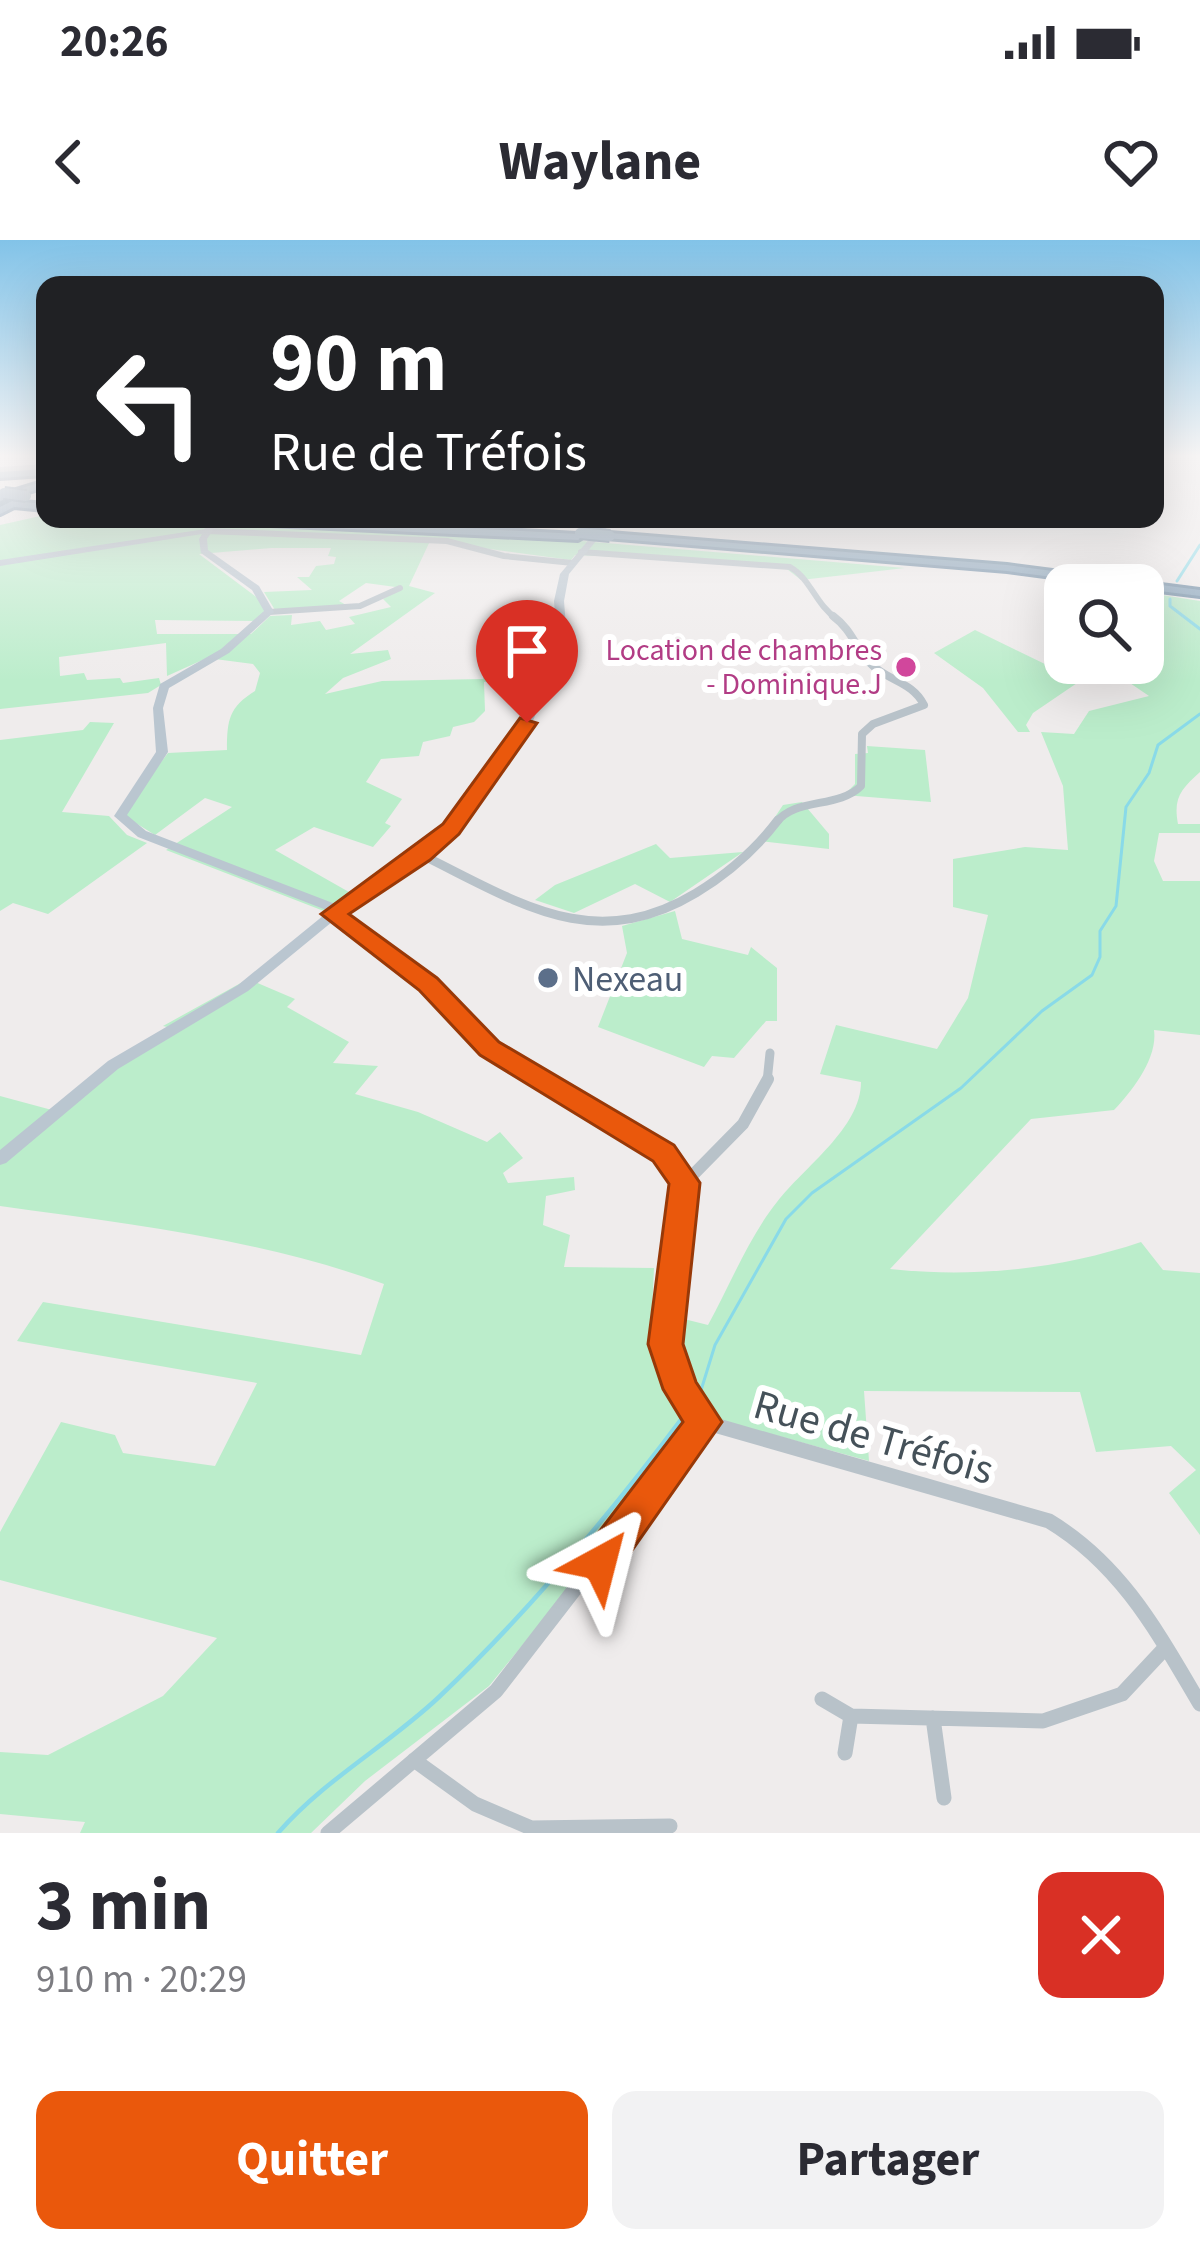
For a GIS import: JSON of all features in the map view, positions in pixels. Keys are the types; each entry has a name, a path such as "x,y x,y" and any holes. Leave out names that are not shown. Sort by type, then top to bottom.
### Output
{"highway":[{"path":"521,532 579,535"},
{"path":"530,532 1021,569 1200,595"},
{"path":"609,537 1044,578"},
{"path":"1164,591 1200,595"}],"street":[{"path":"0,563 166,532"},
{"path":"208,532 202,547 207,556 256,588 269,612"},
{"path":"327,532 447,541 504,556 790,567 805,576 807,595 850,630 871,664 905,682 924,706 873,724 862,734 861,786 851,796 784,812 767,837 726,873 674,905 632,919 596,924 524,901 422,855"},
{"path":"0,1159 112,1065 243,988 336,912 422,855 465,812 527,723 562,639 560,587 598,532"},
{"path":"400,588 360,606 269,612 225,651 171,680 160,693 162,752 121,808 128,826 336,912 428,984 490,1048 663,1153 685,1183 766,1090 773,1066 770,1053"},
{"name":"Rue de Tréfois","path":"685,1183 666,1344 680,1389 704,1422 1049,1521 1084,1539 1122,1574 1200,1704"},
{"path":"328,1833 496,1691 704,1422"},
{"path":"822,1700 850,1716 1043,1721 1122,1694 1166,1647"},
{"path":"845,1754 850,1716"},
{"path":"933,1718 944,1798"},
{"path":"414,1760 475,1804 531,1828 670,1826"}],"green space":[{"path":"0,532 439,532 905,568 801,580 783,566 766,563 575,555 571,560 430,541 409,586 435,593 350,654 388,650 391,659 343,678 325,694 382,681 483,679 485,664 516,664 517,679 484,682 485,711 474,722 453,727 450,736 423,742 419,756 381,759 366,782 402,799 385,823 391,826 373,847 314,827 275,850 356,896 329,913 166,850 232,807 205,798 155,835 126,817 125,809 168,753 227,750 231,715 255,691 260,673 253,664 207,658 167,676 166,643 59,657 60,676 84,673 87,680 120,678 123,683 159,678 161,685 148,693 0,709","holes":["331,548 328,556 336,557 334,564 316,566 309,577 297,577 312,590 264,592 275,610 348,606 339,601 366,583 403,588 383,599 391,607 349,617 355,624 326,630 320,621 291,625 292,615 270,616 251,634 157,634 155,620 257,621 265,610 263,602 199,554"]},
{"path":"1164,595 1200,601 1200,772 1183,789 1177,807 1178,824 1200,824 1200,833 1159,833 1154,861 1163,881 1200,881 1200,1035 1154,1030 1148,1063 1114,1110 1031,1119 890,1269 1017,1269 1080,1259 1141,1242 1163,1270 1200,1273 1200,1535 1169,1493 1196,1470 1171,1446 1096,1452 1080,1392 864,1391 869,1461 709,1417 489,1686 365,1781 311,1833 80,1833 85,1822 0,1814 0,1752 48,1755 163,1696 217,1638 0,1580 0,1532 61,1422 115,1435 123,1453 215,1466 257,1383 17,1341 43,1302 361,1355 384,1284 242,1244 0,1206 0,1096 63,1113 119,1066 180,1030 163,1026 248,979 295,999 287,1007 349,1042 333,1063 378,1066 355,1094 418,1112 487,1142 500,1132 523,1158 503,1173 508,1183 574,1177 575,1190 546,1196 543,1225 570,1235 564,1267 654,1268 652,1311 708,1325 767,1216 852,1115 861,1082 820,1074 836,1025 937,1049 968,998 988,915 953,907 953,859 1025,847 1068,850 1063,786 1041,732 1074,734 1089,711 1149,696 1131,684 1164,684"},
{"path":"975,630 1044,664 1044,684 1076,684 1033,713 1026,725 1030,732 1018,732 983,688 934,653"},
{"path":"90,722 114,723 62,812 109,816 127,835 147,843 48,914 13,903 0,911 0,740 83,730"},
{"path":"867,746 925,750 931,802 844,795 855,784 855,754 868,753"},
{"path":"802,802 829,834 829,849 759,841 783,805"},
{"path":"656,844 670,858 743,852 670,902 635,884 574,913 535,900 555,885"},
{"path":"675,911 682,939 748,955 751,947 777,968 777,1021 766,1021 734,1058 712,1056 704,1067 598,1027 627,953 622,926"}],"waterway":[{"path":"1177,581 1200,545"},
{"path":"1170,599 1170,606 1200,629"},
{"path":"698,1400 715,1345 786,1219 812,1193 961,1088 1042,1011 1092,975 1100,957 1100,931 1116,906 1126,807 1149,773 1158,745 1200,714"},
{"path":"278,1833 473,1664 569,1560 686,1413"}],"place":[{"name":"Location de chambres - Dominique.J","path":"906,667"},
{"name":"Nexeau","path":"548,978"}],"route":[{"path":"527,723 495,774 451,829 422,855 333,914 428,984 490,1048 663,1153 685,1183 687,1199 667,1296 666,1344 680,1389 704,1422 600,1563"}]}
